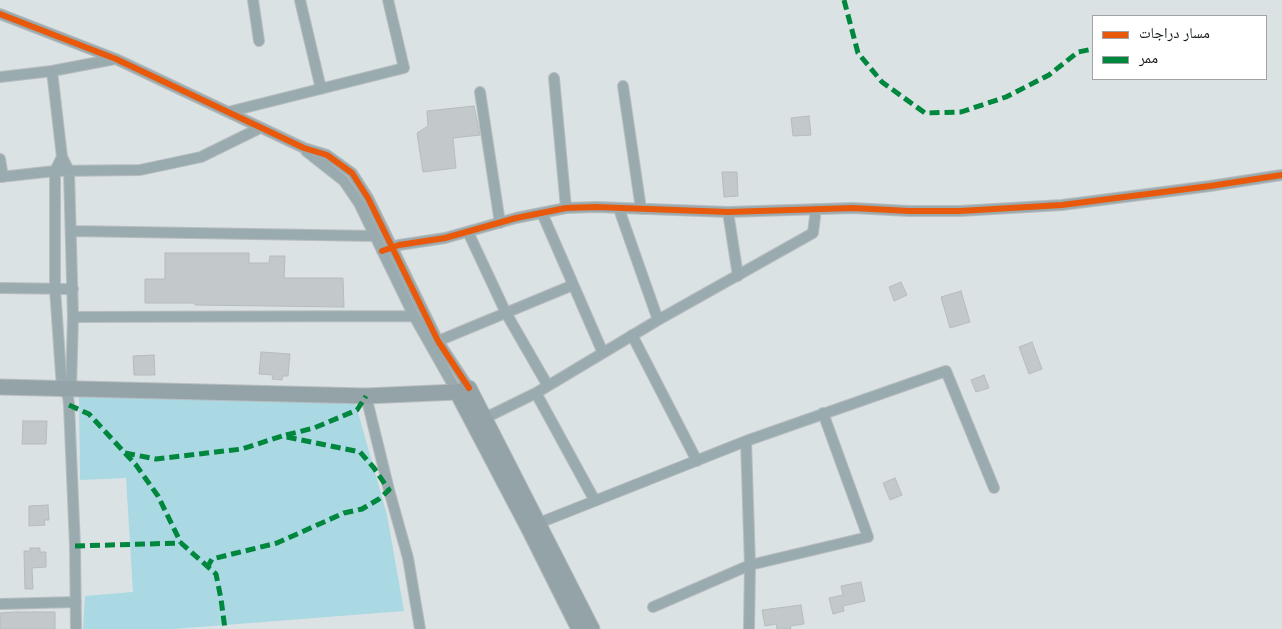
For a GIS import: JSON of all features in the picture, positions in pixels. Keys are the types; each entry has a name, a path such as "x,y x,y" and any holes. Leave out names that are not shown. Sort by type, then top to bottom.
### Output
{"main road":[{"path":"0,387 67,391 366,396 463,390"},
{"path":"463,390 485,418 592,629"},
{"path":"463,390 579,629"}],"street":[{"path":"253,0 259,41"},
{"path":"300,0 321,89"},
{"path":"228,112 404,68 388,0"},
{"path":"0,14 116,59 260,128 304,148 327,155 352,173 368,198 414,316 463,390"},
{"path":"0,77 52,71 116,59"},
{"path":"52,71 62,157 69,171 73,317 67,391"},
{"path":"554,78 566,208"},
{"path":"623,86 641,209"},
{"path":"480,92 500,223"},
{"path":"0,159 1,177 55,171 140,170 201,157 260,128"},
{"path":"304,148 344,181 359,203 375,236 387,249 463,390"},
{"path":"62,157 55,171 55,288 67,391 75,537 76,629"},
{"path":"387,249 429,241 542,212 566,208 596,207 728,212 816,208 960,211 1013,208 1129,196 1282,175"},
{"path":"485,418 536,393 658,320 813,233 816,208"},
{"path":"619,209 658,320"},
{"path":"542,212 603,353"},
{"path":"728,212 738,276"},
{"path":"71,232 375,236"},
{"path":"468,232 506,313 548,386"},
{"path":"438,341 574,285"},
{"path":"0,288 72,289"},
{"path":"73,317 414,316"},
{"path":"632,336 697,461"},
{"path":"539,523 746,441 946,370 994,488"},
{"path":"536,393 595,501"},
{"path":"366,396 408,558 420,629"},
{"path":"653,607 750,565 868,537 823,414"},
{"path":"746,441 750,565 749,629"},
{"path":"0,604 76,602"}],"shaded area":[{"path":"79,397 355,402 387,515 404,611 174,629 83,629 85,596 133,592 126,478 80,480"}],"building":[{"path":"474,106 480,135 453,138 456,168 423,172 417,133 428,126 427,111"},
{"path":"809,116 811,135 793,136 791,118"},
{"path":"722,172 737,172 738,196 724,197"},
{"path":"165,253 249,253 249,263 269,263 270,256 285,256 284,278 343,278 344,307 145,303 145,279 165,279"},
{"path":"901,282 907,295 894,301 889,287"},
{"path":"961,291 970,322 950,328 941,297"},
{"path":"1032,342 1042,369 1029,374 1019,347"},
{"path":"261,352 290,354 288,376 283,376 282,380 272,379 273,375 259,374"},
{"path":"154,355 155,375 134,375 133,356"},
{"path":"984,375 989,388 976,392 971,380"},
{"path":"23,421 47,421 46,444 22,444"},
{"path":"895,478 902,495 890,500 883,483"},
{"path":"48,505 49,520 44,520 45,525 29,526 29,506"},
{"path":"30,548 40,548 40,552 46,552 46,567 32,568 33,589 25,589 24,551 30,551"},
{"path":"861,582 865,601 843,606 844,611 833,614 829,598 843,595 841,586"},
{"path":"801,605 804,624 790,626 791,629 777,629 776,624 765,626 762,610"},
{"path":"55,612 55,629 0,629 0,613"}],"marked path":[{"path":"844,0 858,53 882,82 925,113 961,112 1006,97 1049,75 1078,52 1092,49"},
{"path":"286,435 314,428 357,410 366,396"},
{"path":"69,405 89,414 136,465 158,496 181,543"},
{"path":"125,453 156,459 242,449 282,436 360,452 389,490 379,499 362,509 344,513 277,543 212,559 208,566"},
{"path":"75,546 181,543 216,574 225,629"}],"cycle path":[{"path":"0,14 116,59 304,148 327,155 352,173 368,198 438,341 469,388"},
{"path":"382,251 399,245 445,238 516,218 566,208 596,207 728,212 853,208 960,211 1062,205 1282,175"}]}
